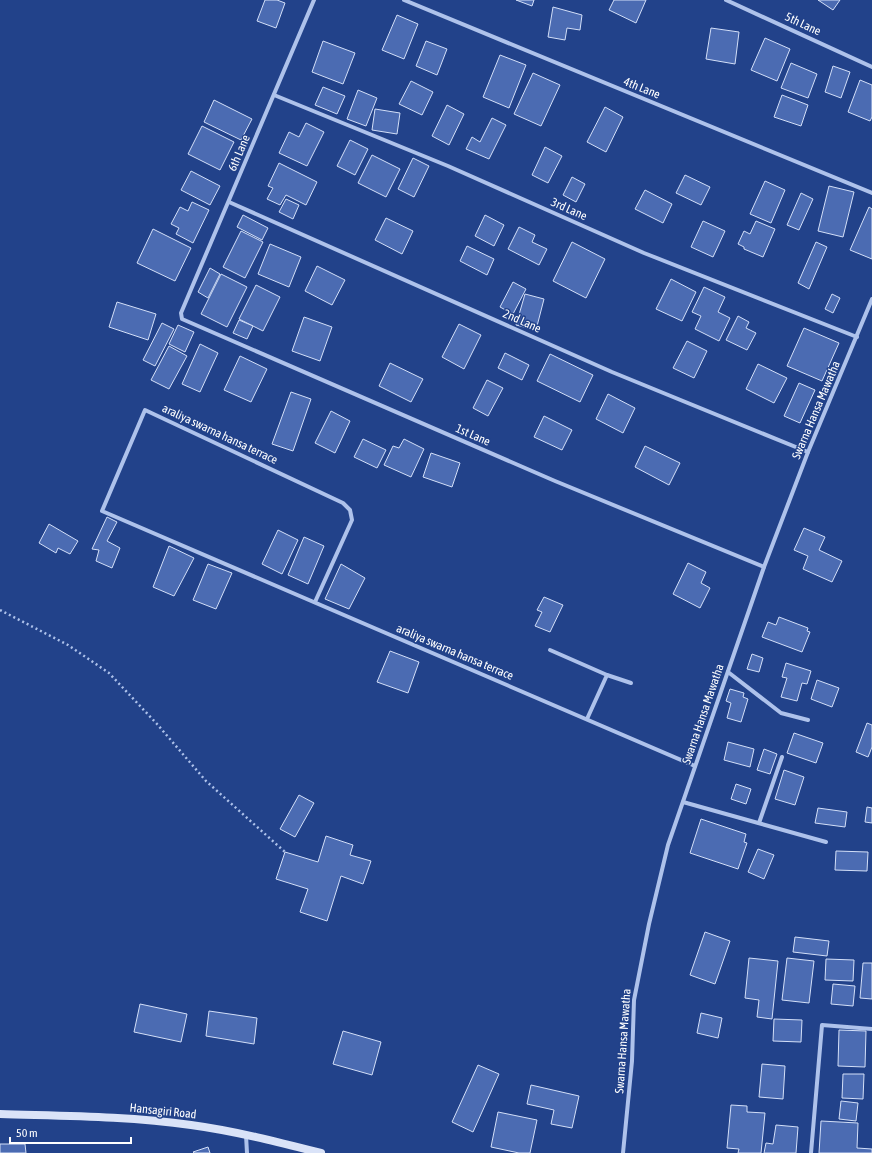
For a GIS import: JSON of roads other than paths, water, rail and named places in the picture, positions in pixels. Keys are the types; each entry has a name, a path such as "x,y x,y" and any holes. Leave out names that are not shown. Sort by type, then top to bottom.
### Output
{"street":[{"name":"6th Lane","path":"181,313 314,0"},
{"name":"4th Lane","path":"404,0 872,193"},
{"name":"5th Lane","path":"726,0 872,67"},
{"name":"3rd Lane","path":"274,95 448,166 644,253 857,337"},
{"name":"2nd Lane","path":"229,202 612,372 808,452"},
{"name":"Swarna Hansa Mawatha","path":"623,1153 632,1060 634,1000 649,924 668,845 764,567 808,452 872,299"},
{"name":"1st Lane","path":"181,313 182,319 555,481 764,567"},
{"name":"araliya swarna hansa terrace","path":"315,602 352,520 350,510 343,503 144,410 102,511 695,766"},
{"path":"550,650 607,675 631,683"},
{"path":"728,672 781,714 808,720"},
{"path":"587,719 607,675"},
{"path":"759,823 782,756"},
{"path":"683,802 826,842"},
{"path":"811,1153 822,1024 872,1029"},
{"name":"Hansagiri Road","path":"0,1114 110,1118 190,1125 246,1134 321,1153"},
{"path":"246,1134 247,1153"}]}
